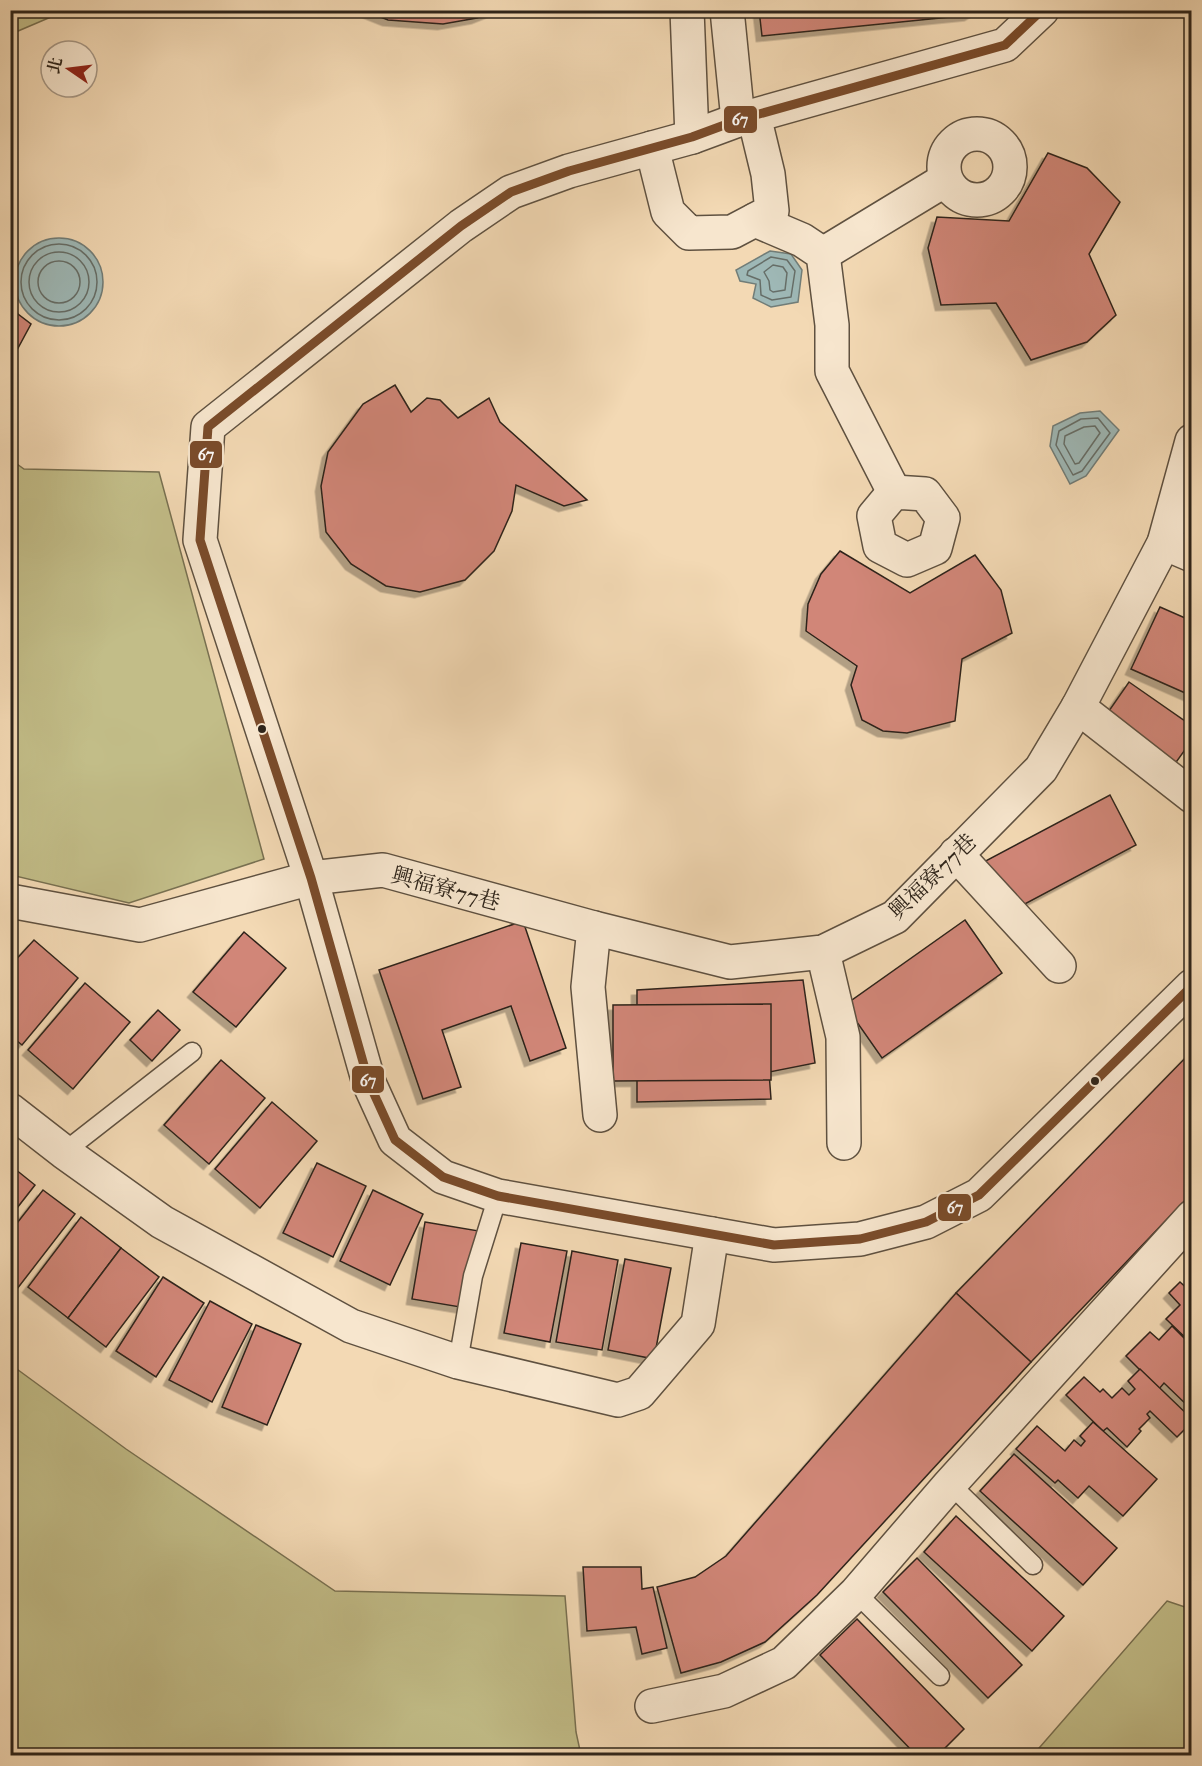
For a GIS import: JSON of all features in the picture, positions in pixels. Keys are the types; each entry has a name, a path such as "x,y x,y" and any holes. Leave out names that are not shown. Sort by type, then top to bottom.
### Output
{"street":[{"path":"687,10 692,137"},
{"path":"652,148 668,212 689,232 732,232 772,211 768,174 746,118 727,10"},
{"path":"1042,10 1005,45 746,118 692,137 569,171 511,192 461,226 208,427 200,540 311,878 369,1083 395,1140 443,1177 498,1196 774,1245 860,1239 926,1222 980,1195 1190,991"},
{"path":"823,254 945,180"},
{"path":"755,220 802,240 823,254 832,325 832,371 894,492"},
{"name":"興福寮77巷","path":"10,901 140,925 311,878 383,870 594,928 730,962 823,952 895,917 1041,769 1178,549 1191,441"},
{"path":"1078,707 1191,796"},
{"path":"956,854 1059,966"},
{"path":"594,928 588,987 600,1115"},
{"path":"823,952 843,1037 844,1143"},
{"path":"10,1110 162,1222 351,1326 458,1362 618,1400 639,1393 698,1324 712,1234"},
{"path":"652,1706 724,1691 784,1663 856,1593 950,1484 1191,1217"}],"lane":[{"path":"64,1152 192,1052"},
{"path":"458,1362 473,1276 498,1196"},
{"path":"950,1484 1033,1565"},
{"path":"856,1593 940,1676"}],"shaded area":[{"path":"11,10 65,10 65,11 11,34"},
{"path":"10,459 24,469 159,472 264,859 129,903 11,875"},
{"path":"10,1364 126,1449 335,1591 565,1596 576,1732 581,1755 11,1755"},
{"path":"1167,1601 1191,1609 1191,1755 1033,1755"}],"water":[{"path":"59,238 76,241 90,251 100,265 103,282 100,299 90,313 76,323 59,326 42,323 28,313 18,299 15,282 18,265 28,251 42,241"},
{"path":"770,251 791,254 802,270 798,302 771,307 753,298 756,284 740,281 736,270"},
{"path":"1100,411 1119,430 1086,476 1070,484 1050,446 1053,426 1080,413"}],"building":[{"path":"363,10 497,10 477,18 443,24 388,20"},
{"path":"759,10 978,10 970,15 762,36"},
{"path":"1048,153 1087,168 1120,202 1089,254 1116,315 1087,342 1031,360 996,303 941,305 928,248 937,217 1009,221"},
{"path":"10,301 18,314 31,324 11,361"},
{"path":"395,385 411,412 427,398 440,400 458,418 489,398 500,422 587,500 564,506 516,485 512,511 494,551 465,580 420,592 386,586 351,564 326,532 321,486 328,452 363,404"},
{"path":"840,551 910,593 975,555 1001,590 1012,633 962,659 955,721 907,733 883,731 862,720 851,685 857,666 806,631 808,604 821,574"},
{"path":"1160,607 1192,621 1192,696 1131,669"},
{"path":"1129,682 1192,726 1192,740 1164,779 1095,731"},
{"path":"1110,795 1136,845 1004,915 978,865"},
{"path":"965,920 1002,973 882,1058 845,1005"},
{"path":"523,921 566,1048 530,1061 511,1006 442,1030 461,1087 423,1099 379,970"},
{"path":"244,932 286,968 236,1027 193,992"},
{"path":"34,940 78,978 22,1045 10,1035 10,966"},
{"path":"803,980 815,1063 769,1072 771,1099 637,1102 637,990"},
{"path":"85,983 130,1022 73,1089 28,1050"},
{"path":"771,1004 771,1080 613,1081 613,1005"},
{"path":"158,1010 180,1030 152,1061 130,1040"},
{"path":"1192,1051 1192,1193 1031,1362 956,1293"},
{"path":"221,1060 265,1098 209,1164 164,1125"},
{"path":"272,1102 317,1141 260,1208 215,1169"},
{"path":"317,1163 366,1186 333,1257 283,1233"},
{"path":"10,1165 35,1185 10,1217"},
{"path":"43,1190 75,1214 10,1298 10,1232"},
{"path":"373,1190 423,1214 390,1285 340,1261"},
{"path":"81,1217 121,1248 68,1318 28,1287"},
{"path":"425,1222 479,1231 466,1308 412,1299"},
{"path":"521,1243 567,1251 550,1342 504,1333"},
{"path":"121,1248 159,1277 106,1347 68,1318"},
{"path":"572,1251 618,1260 602,1350 556,1342"},
{"path":"625,1259 671,1268 654,1359 608,1350"},
{"path":"163,1277 204,1303 156,1377 116,1351"},
{"path":"1180,1282 1192,1293 1192,1344 1166,1319 1180,1305 1169,1293"},
{"path":"956,1293 1031,1362 817,1595 765,1642 721,1662 681,1673 657,1587 695,1577 726,1556"},
{"path":"210,1301 252,1324 212,1402 169,1380"},
{"path":"256,1325 301,1344 267,1425 222,1407"},
{"path":"1172,1326 1192,1346 1190,1408 1164,1383 1159,1389 1126,1356 1150,1332 1159,1340"},
{"path":"1140,1369 1192,1419 1192,1422 1177,1437 1150,1411 1147,1414 1150,1418 1127,1447 1107,1428 1103,1431 1066,1395 1084,1377 1100,1392 1103,1389 1112,1398 1122,1388 1129,1395 1135,1389 1128,1381"},
{"path":"1093,1422 1157,1479 1123,1516 1089,1486 1078,1498 1058,1480 1055,1483 1016,1449 1037,1426 1065,1451 1074,1440 1081,1446 1085,1441 1080,1436"},
{"path":"1014,1454 1117,1548 1083,1585 980,1491"},
{"path":"956,1516 1064,1616 1032,1651 924,1552"},
{"path":"917,1558 1022,1665 988,1698 883,1592"},
{"path":"583,1567 641,1567 642,1589 653,1587 667,1648 642,1654 636,1627 587,1631"},
{"path":"857,1619 964,1729 937,1756 917,1756 820,1655"}],"transit line":[{"name":"67","path":"1042,10 1005,45 738,120 692,137 569,171 511,192 461,226 208,427 200,540 311,878 369,1083 395,1140 443,1177 498,1196 774,1245 860,1239 926,1222 979,1195 1192,986"}]}
